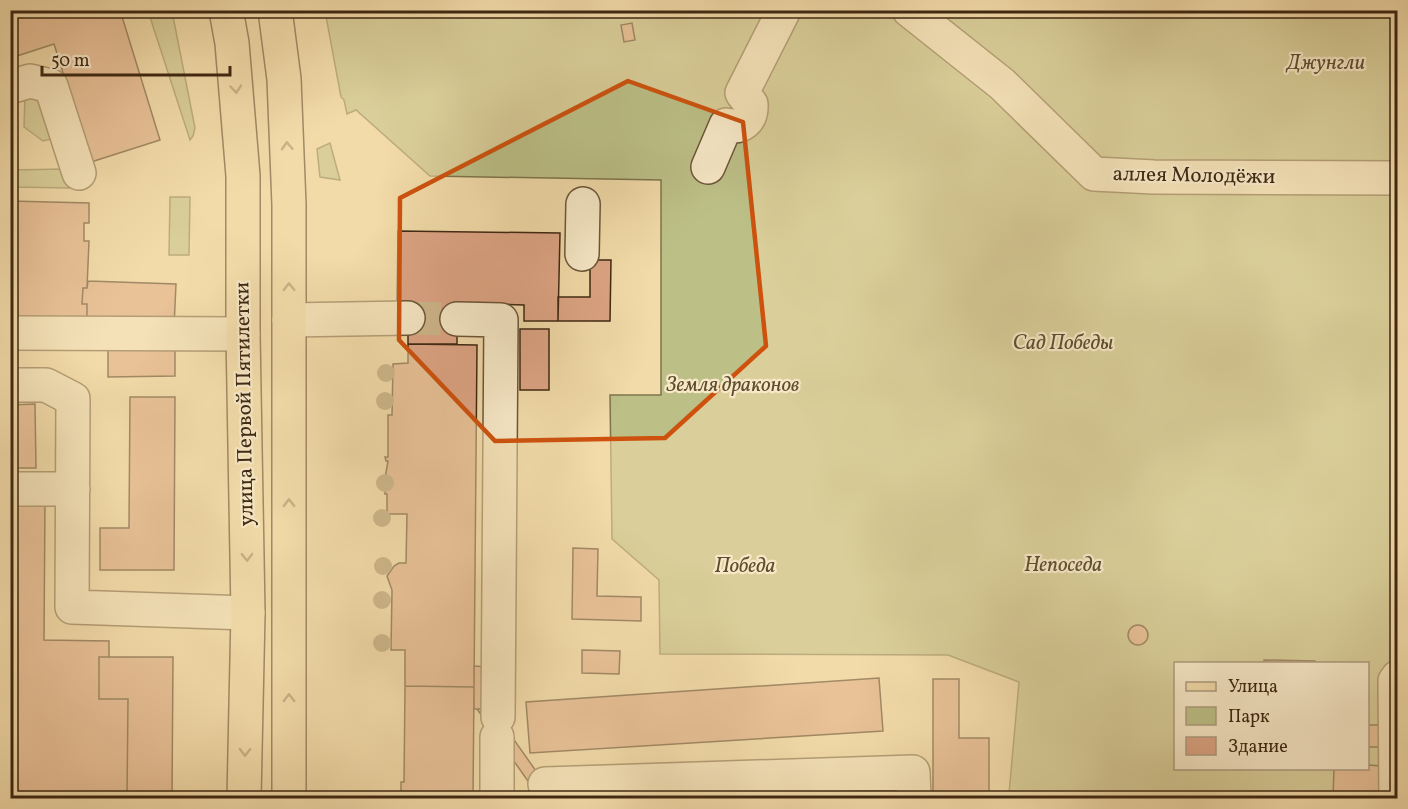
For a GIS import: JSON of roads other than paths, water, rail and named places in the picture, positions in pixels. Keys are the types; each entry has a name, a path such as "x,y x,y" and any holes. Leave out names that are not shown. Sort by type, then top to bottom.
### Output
{"main road":[{"name":"улица Первой Пятилетки","path":"226,10 232,43 243,176 243,334 248,613 244,798"},
{"name":"улица Первой Пятилетки","path":"275,10 284,79 289,205 289,798"}],"street":[{"path":"708,167 726,124 736,126 743,124 750,116 751,104 742,93 784,10"},
{"name":"аллея Молодёжи","path":"909,10 1002,84 1094,174 1154,177 1398,178"},
{"path":"10,87 30,81 51,86 79,173"},
{"path":"582,254 583,204"},
{"path":"289,320 408,318"},
{"path":"457,319 501,320 497,793 538,785 912,772 914,798"},
{"path":"10,333 243,334"},
{"path":"10,385 46,385 73,399 72,607 248,613"},
{"path":"10,489 73,489"},
{"path":"1396,798 1395,681 1398,677"}],"tunnel":[{"path":"408,318 457,319"}],"park label":[{"name":"Джунгли","path":"1326,63"},
{"name":"Сад Победы","path":"1063,343"},
{"name":"Земля драконов","path":"733,385"},
{"name":"Непоседа","path":"1063,565"},
{"name":"Победа","path":"745,566"}]}
